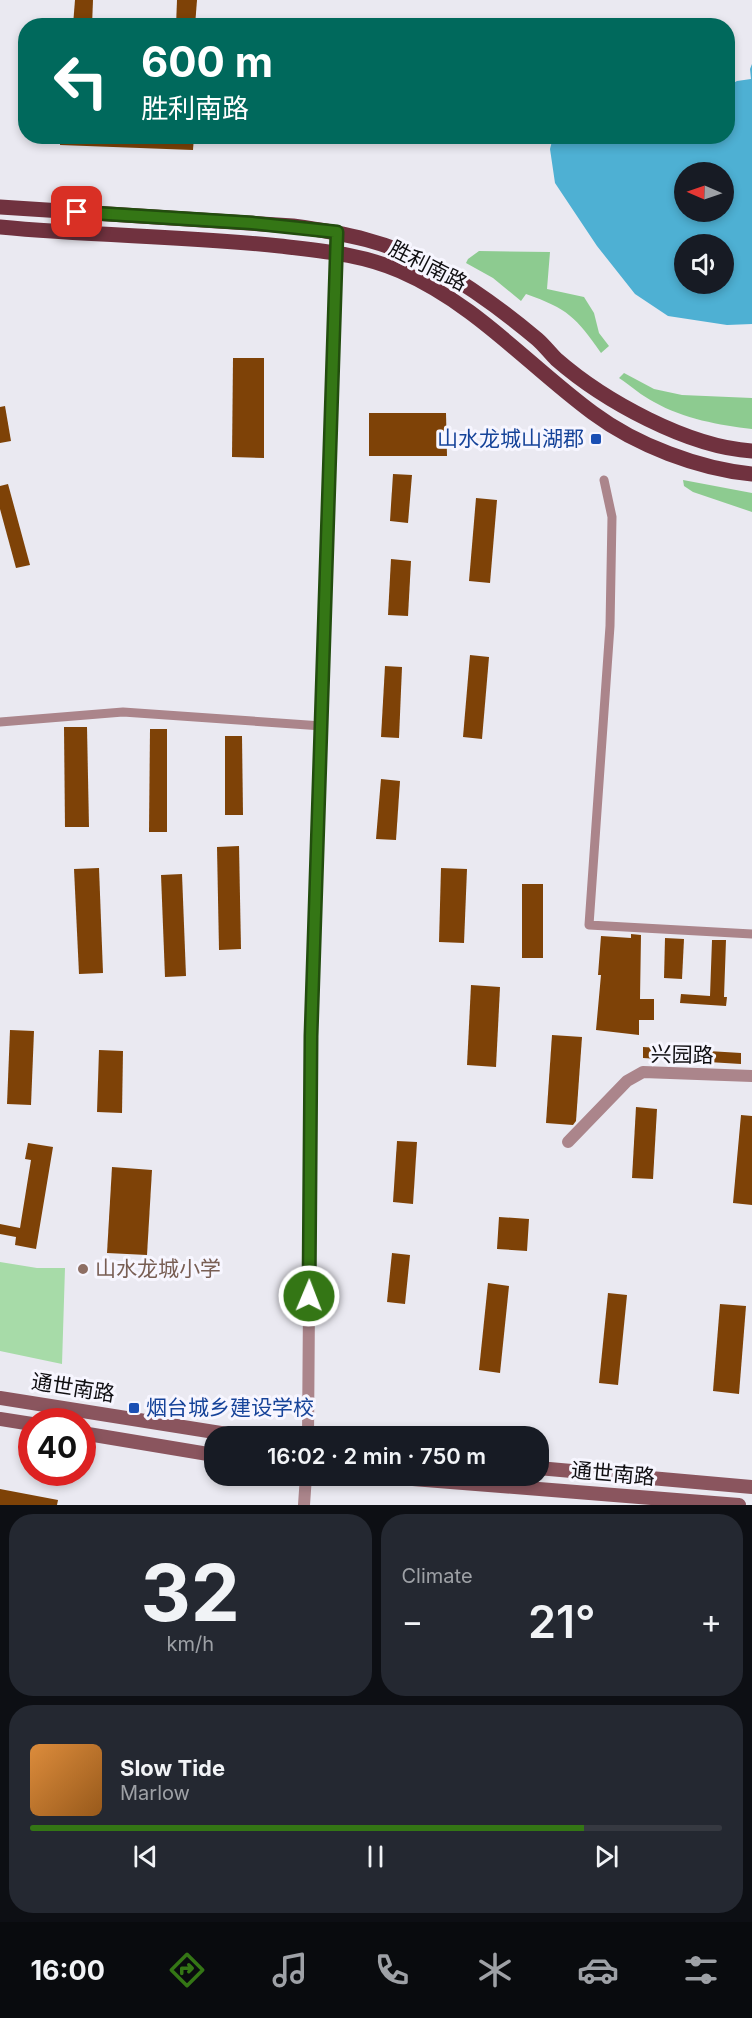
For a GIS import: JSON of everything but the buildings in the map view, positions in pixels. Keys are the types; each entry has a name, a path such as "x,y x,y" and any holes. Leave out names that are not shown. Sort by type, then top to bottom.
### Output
{"main road":[{"name":"胜利南路","path":"0,207 282,226 337,232 381,243 436,268 496,306 587,383 639,414 664,427 708,442 752,451"},
{"name":"胜利南路","path":"0,227 224,240 337,253 399,270 432,287 511,344 566,393 595,415 632,437 681,458 716,469 752,474"},
{"name":"通世南路","path":"0,1398 204,1430"},
{"name":"通世南路","path":"0,1419 18,1422"},
{"name":"通世南路","path":"96,1435 204,1453"},
{"name":"通世南路","path":"549,1469 752,1487"},
{"name":"通世南路","path":"501,1486 739,1505"}],"street":[{"path":"308,1426 311,1036 337,232"},
{"path":"604,480 612,517 610,626 589,925 752,934"},
{"path":"0,722 123,712 322,726"},
{"name":"兴园路","path":"568,1142 627,1081 643,1072 752,1076"},
{"path":"304,1505 305,1486"}],"green space":[{"path":"479,251 550,252 547,289 584,297 594,313 599,333 609,346 601,353 577,322 562,310 526,294 521,301 493,278 466,263"},
{"path":"624,373 654,389 682,395 752,398 752,429 702,420 665,408 619,378"},
{"path":"683,480 752,493 752,512 693,492 684,486"},
{"path":"0,1262 37,1268 65,1268 62,1364 0,1351"}],"water":[{"path":"752,64 752,324 727,325 668,316 635,294 597,246 555,183 551,144 735,144 735,82 751,79"}],"place":[{"name":"山水龙城山湖郡","path":"596,439"},
{"name":"山水龙城小学","path":"83,1269"},
{"name":"烟台城乡建设学校","path":"134,1408"}],"route":[{"path":"77,212 293,226 337,232 311,1036 309,1296"}]}
